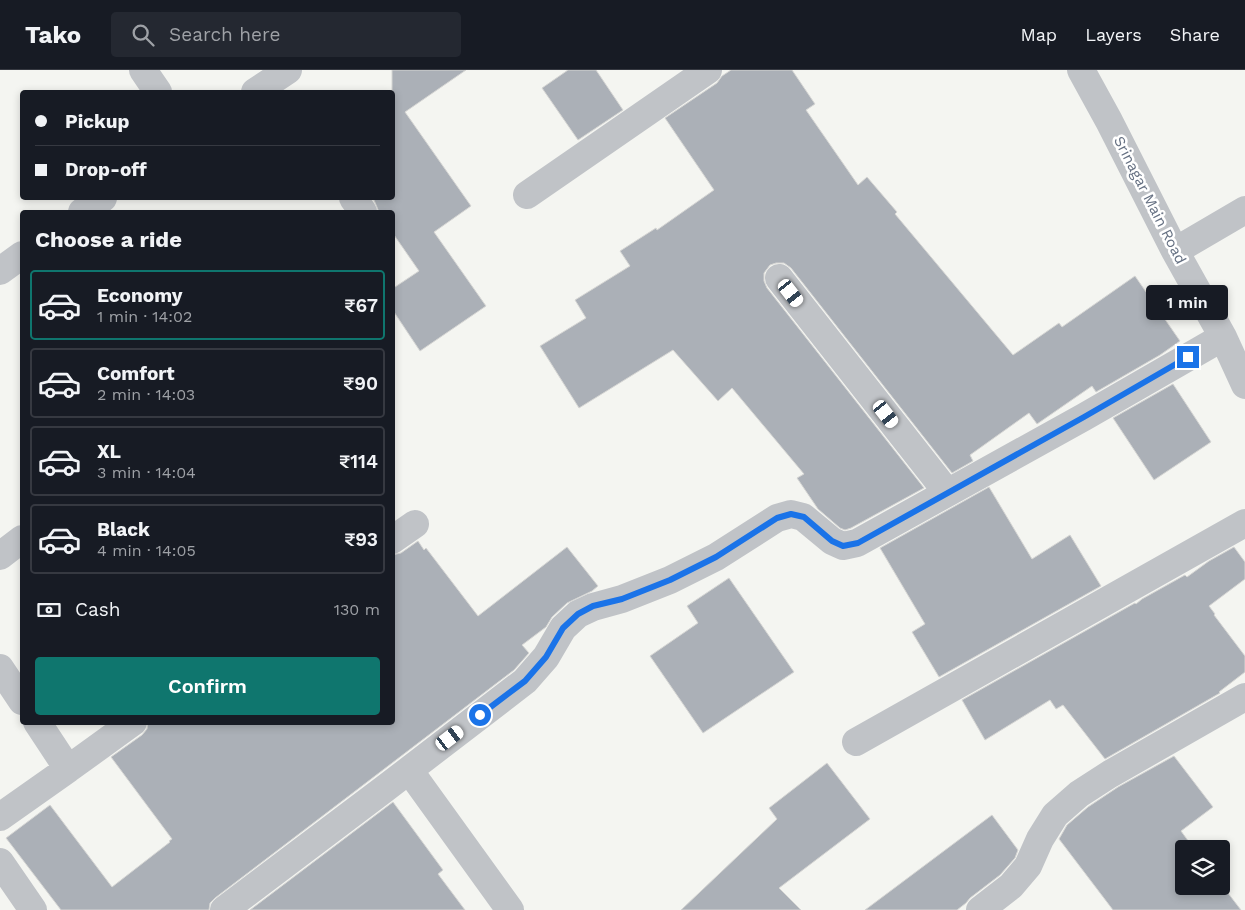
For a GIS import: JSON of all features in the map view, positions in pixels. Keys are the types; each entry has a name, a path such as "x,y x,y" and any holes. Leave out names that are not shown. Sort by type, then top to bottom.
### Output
{"street":[{"path":"143,70 157,90"},
{"path":"527,195 708,70"},
{"name":"Srinagar Main Road","path":"1081,70 1175,251 1223,337 1245,384"},
{"path":"260,90 286,80"},
{"path":"85,210 100,200"},
{"path":"1175,251 1245,210"},
{"path":"0,271 20,256"},
{"path":"779,278 947,492"},
{"path":"233,907 525,681 546,657 563,628 578,614 593,606 622,599 670,580 716,557 777,518 791,514 804,517 832,541 843,546 858,543 1223,337"},
{"path":"856,742 1245,523"},
{"path":"395,538 415,524"},
{"path":"0,556 20,541"},
{"path":"0,668 20,698"},
{"path":"980,910 1011,886 1028,866 1040,839 1056,815 1078,794 1245,697"},
{"path":"39,725 68,769"},
{"path":"0,817 129,725"},
{"path":"409,770 510,910"},
{"path":"0,862 33,910"}],"building":[{"path":"392,70 466,70 405,112 471,206 434,232 486,306 420,351 395,314 395,287 419,271 395,236 395,210 378,210 374,200 395,200 395,90 392,90"},
{"path":"568,70 596,70 623,110 578,140 542,88"},
{"path":"731,70 792,70 815,104 806,110 858,185 867,177 897,212 895,214 1013,355 1059,323 1062,327 1135,276 1180,341 1160,355 1096,392 1092,386 1037,424 1029,413 970,455 973,461 952,473 791,268 784,263 770,265 764,273 764,281 767,288 924,488 845,530 818,509 797,478 804,474 732,388 718,401 673,350 579,408 540,346 586,318 575,300 630,266 620,251 656,228 657,230 714,190 665,118 717,83 722,76"},
{"path":"1173,384 1211,442 1154,480 1113,418"},
{"path":"989,487 1032,559 1070,535 1101,586 939,677 912,632 925,624 880,548"},
{"path":"418,541 424,550 426,548 478,616 567,547 598,586 567,603 552,617 546,627 522,645 529,653 514,670 215,898 210,903 209,910 61,910 6,838 50,805 112,887 170,842 172,839 111,757 142,735 148,725 395,725 395,554 401,553"},
{"path":"1234,547 1245,562 1245,579 1209,606 1245,656 1245,672 1220,693 1105,759 1063,705 1056,709 1050,700 985,740 962,700 1185,575 1187,577 1209,561"},
{"path":"729,578 794,672 703,733 650,656 698,623 687,606"},
{"path":"1174,756 1213,807 1181,831 1188,840 1175,840 1175,895 1229,895 1241,910 1113,910 1059,839 1067,825 1088,807 1118,787"},
{"path":"827,763 870,819 779,888 801,910 681,910 777,819 769,808"},
{"path":"393,802 443,870 438,874 465,910 250,910"},
{"path":"992,815 1018,850 1015,858 1000,875 957,910 865,910"}],"route":[{"path":"480,715 525,681 546,657 563,628 578,614 593,606 622,599 670,580 716,557 777,518 791,514 804,517 832,541 843,546 858,543 1188,357"}]}
